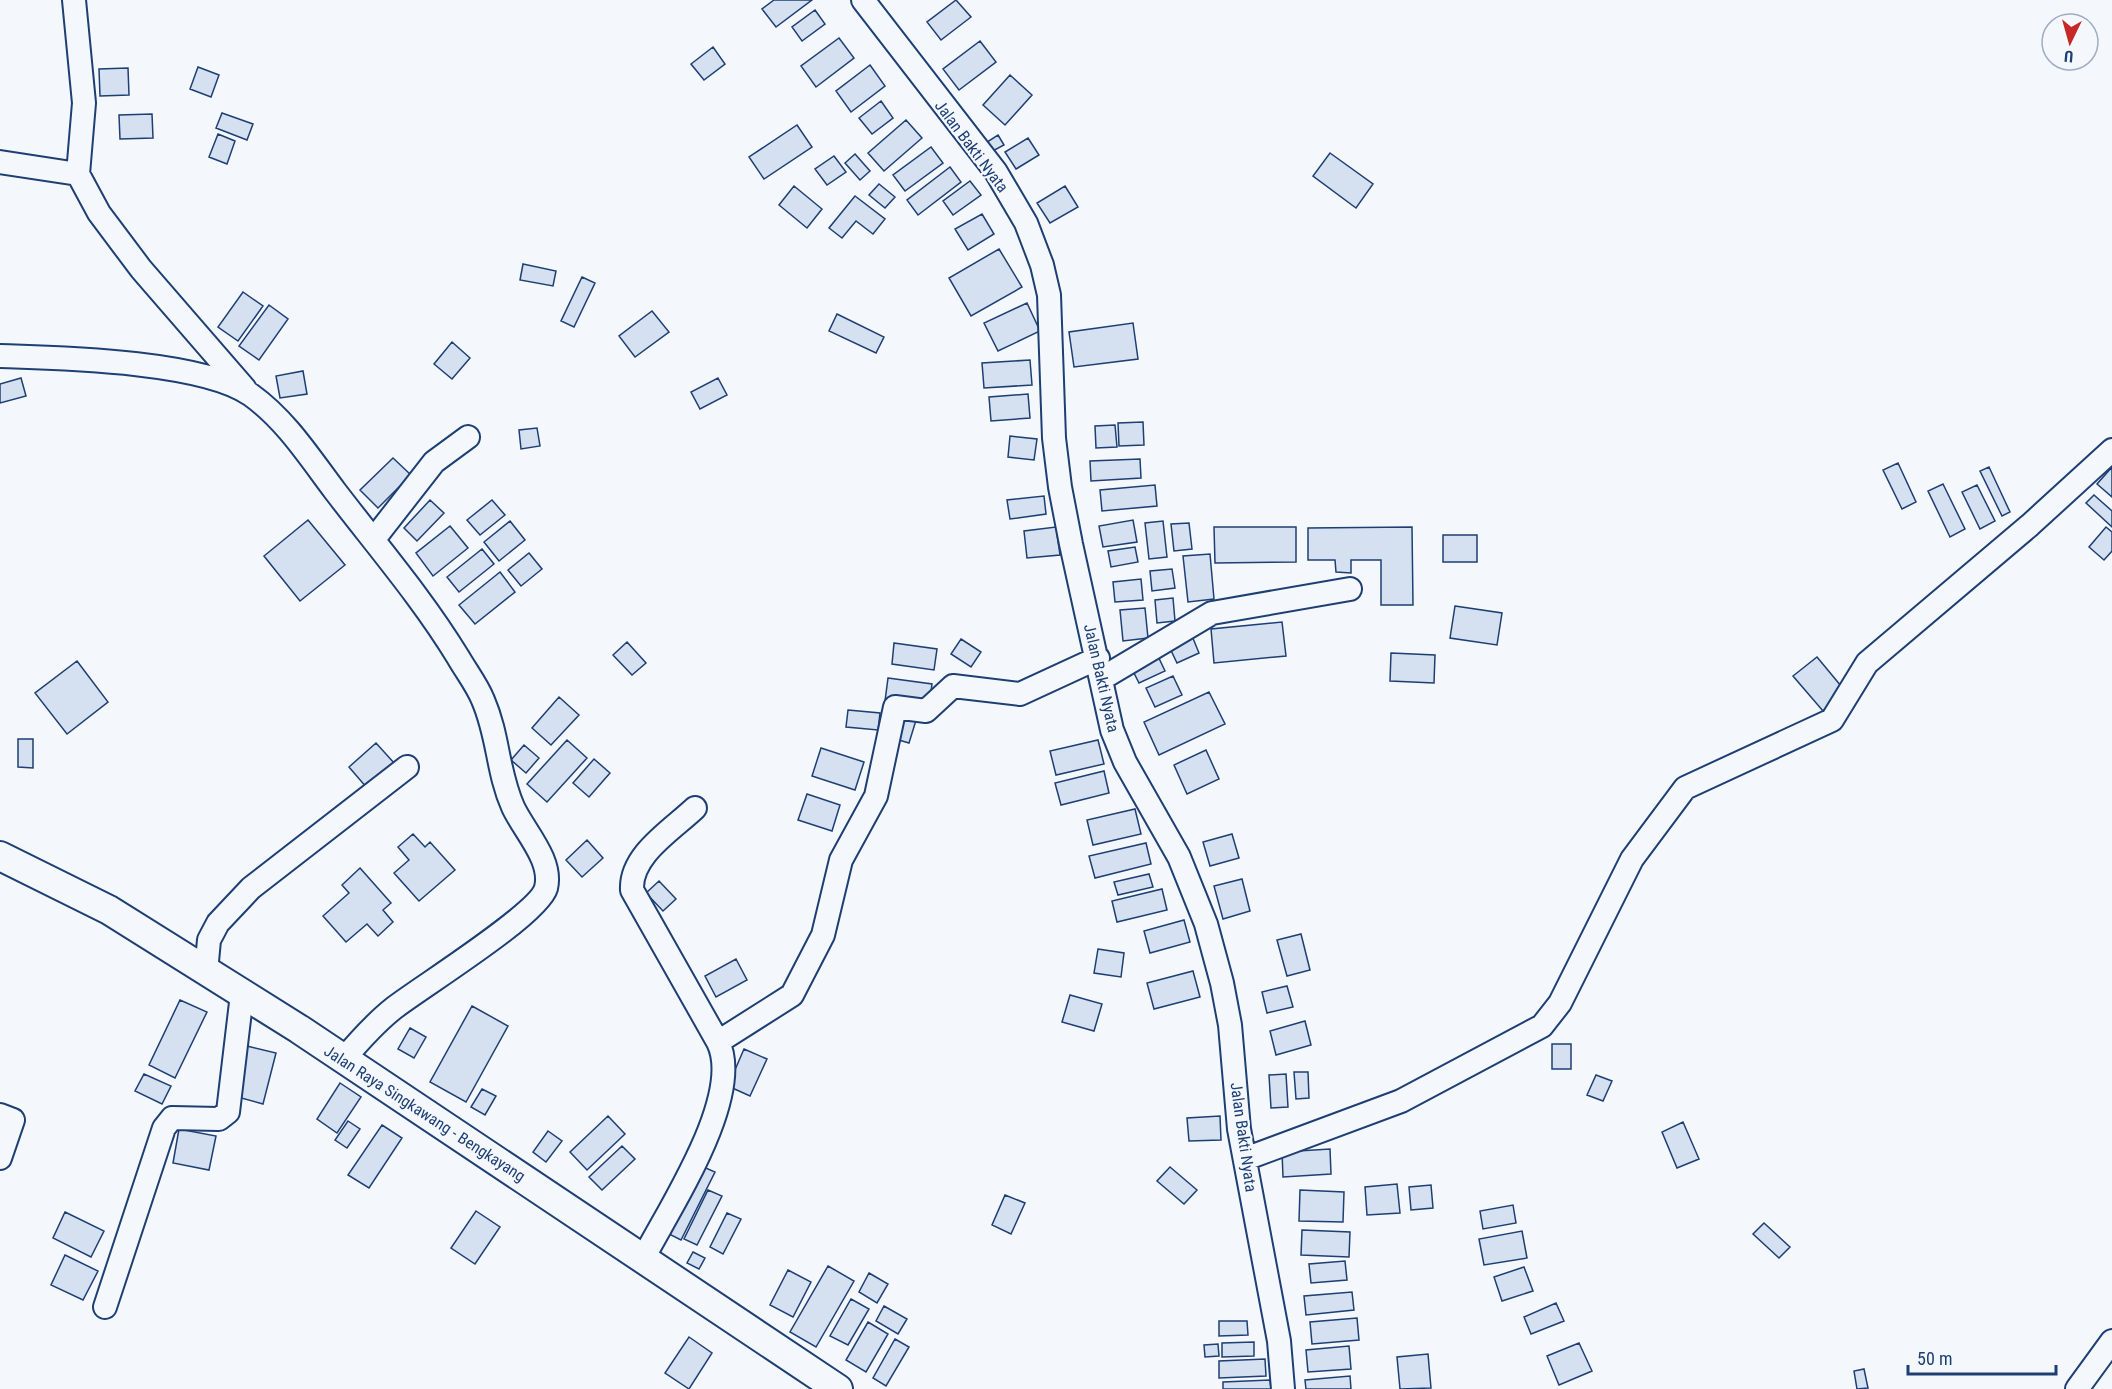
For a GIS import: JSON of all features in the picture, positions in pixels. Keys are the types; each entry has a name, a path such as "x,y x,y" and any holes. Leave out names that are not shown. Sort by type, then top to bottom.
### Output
{"main road":[{"name":"Jalan Raya Singkawang - Bengkayang","path":"0,856 109,910 242,994 644,1257 838,1389"}],"street":[{"path":"74,0 84,103 78,174 99,213 141,269 250,394 298,441 440,629 482,698 496,733 502,777 514,808 544,864 546,887 542,897 502,933 392,1009 367,1031 343,1060"},
{"name":"Jalan Bakti Nyata","path":"863,0 996,172 1026,223 1042,265 1049,295 1053,415 1060,487 1112,730 1125,762 1179,857 1206,924 1230,1025 1245,1159 1279,1341 1283,1389"},
{"path":"0,162 78,174"},
{"path":"0,356 74,358 186,372 221,382 250,394"},
{"path":"374,539 434,462 468,437"},
{"path":"1245,1159 1401,1101 1542,1026 1560,1003 1632,859 1685,788 1832,720 1867,663 2030,525 2112,450"},
{"path":"718,1042 792,995 823,935 841,860 876,796 895,707 926,711 952,686 1020,694 1100,668 1212,613 1350,589"},
{"path":"206,972 209,940 218,923 251,888 407,767"},
{"path":"644,1257 712,1128 724,1077 725,1056 632,890 632,879 638,862 695,808"},
{"path":"105,1306 164,1128 172,1118 219,1119 228,1112 242,994"},
{"path":"0,1115 13,1120 0,1158"},
{"path":"2077,1389 2112,1341"}],"building":[{"path":"774,0 812,0 776,27 762,9"},
{"path":"956,0 971,17 941,40 927,22"},
{"path":"815,10 825,24 802,41 792,27"},
{"path":"839,38 854,58 816,87 801,66"},
{"path":"980,41 996,62 959,90 943,69"},
{"path":"713,47 725,64 704,80 691,64"},
{"path":"870,65 885,86 851,112 836,91"},
{"path":"198,67 219,75 211,97 190,89"},
{"path":"128,68 129,95 100,96 99,69"},
{"path":"1010,75 1032,95 1005,125 983,105"},
{"path":"881,101 893,118 872,134 859,118"},
{"path":"222,113 253,124 247,140 216,128"},
{"path":"152,114 153,138 120,139 119,115"},
{"path":"906,120 922,138 884,171 868,153"},
{"path":"797,125 812,147 764,179 749,157"},
{"path":"218,134 235,141 227,164 209,157"},
{"path":"998,135 1004,145 989,153 984,144"},
{"path":"1028,138 1039,155 1016,169 1005,152"},
{"path":"931,147 943,163 905,191 893,175"},
{"path":"1330,153 1373,184 1356,208 1313,176"},
{"path":"855,154 870,171 860,180 845,163"},
{"path":"834,156 846,172 827,185 815,169"},
{"path":"950,167 961,182 918,215 907,200"},
{"path":"970,181 981,195 953,215 943,201"},
{"path":"879,184 895,197 885,208 869,195"},
{"path":"794,186 822,209 807,228 779,205"},
{"path":"1065,186 1078,207 1050,223 1037,203"},
{"path":"855,196 885,219 873,234 856,221 842,238 829,228"},
{"path":"982,214 994,234 968,250 955,229"},
{"path":"999,249 1022,287 971,316 949,278"},
{"path":"523,264 556,271 553,286 520,280"},
{"path":"582,277 595,283 574,327 561,321"},
{"path":"243,292 263,306 238,341 218,327"},
{"path":"1027,303 1040,331 998,351 984,323"},
{"path":"269,305 288,319 259,360 239,346"},
{"path":"652,311 669,332 635,357 619,336"},
{"path":"837,314 884,337 876,353 829,331"},
{"path":"1133,323 1138,359 1074,367 1069,332"},
{"path":"452,342 470,358 452,379 434,364"},
{"path":"1030,360 1032,385 984,388 982,363"},
{"path":"303,371 307,394 280,398 276,376"},
{"path":"21,378 26,396 0,403 0,384"},
{"path":"718,378 727,395 700,409 691,392"},
{"path":"1028,394 1030,418 991,421 989,397"},
{"path":"1143,422 1144,445 1119,446 1118,423"},
{"path":"1115,425 1117,447 1096,448 1095,426"},
{"path":"537,428 540,446 521,449 519,430"},
{"path":"1010,436 1037,439 1034,460 1008,457"},
{"path":"393,458 411,475 378,508 360,490"},
{"path":"1140,459 1141,478 1091,481 1090,461"},
{"path":"1898,463 1916,502 1902,509 1883,470"},
{"path":"1989,467 2010,512 2002,516 1980,471"},
{"path":"2112,467 2112,497 2097,484"},
{"path":"1943,484 1965,529 1950,537 1928,491"},
{"path":"1155,485 1157,506 1102,511 1100,490"},
{"path":"1977,485 1995,521 1980,529 1962,492"},
{"path":"2094,495 2112,511 2112,527 2086,503"},
{"path":"1044,496 1046,514 1010,519 1007,500"},
{"path":"430,500 444,513 417,541 404,528"},
{"path":"492,500 505,515 480,535 467,520"},
{"path":"308,520 345,565 300,601 264,556"},
{"path":"1133,520 1137,542 1103,547 1099,526"},
{"path":"510,521 525,540 499,561 484,542"},
{"path":"1163,521 1167,557 1149,559 1145,523"},
{"path":"1189,523 1192,549 1174,551 1171,524"},
{"path":"450,526 468,548 433,576 416,553"},
{"path":"1056,527 1060,555 1027,558 1024,531"},
{"path":"1214,527 1296,527 1296,562 1215,563"},
{"path":"1412,527 1413,605 1381,605 1381,560 1351,560 1351,573 1336,572 1335,560 1308,560 1308,528"},
{"path":"2106,527 2112,532 2112,551 2104,560 2089,547"},
{"path":"1443,535 1477,535 1477,562 1443,562"},
{"path":"1135,547 1138,562 1111,567 1108,551"},
{"path":"482,549 494,564 459,592 447,577"},
{"path":"529,553 542,569 521,586 508,570"},
{"path":"1210,554 1214,599 1188,602 1183,556"},
{"path":"1172,569 1175,588 1152,591 1150,571"},
{"path":"500,572 515,592 475,624 459,605"},
{"path":"1141,579 1143,600 1115,602 1113,582"},
{"path":"1173,598 1175,621 1157,623 1155,600"},
{"path":"1455,606 1502,613 1497,645 1450,638"},
{"path":"1145,608 1148,638 1123,641 1120,610"},
{"path":"1282,622 1286,656 1214,663 1211,629"},
{"path":"1190,631 1199,653 1177,663 1167,642"},
{"path":"961,639 981,652 971,667 951,654"},
{"path":"627,642 646,663 632,675 613,655"},
{"path":"894,643 937,649 934,670 892,664"},
{"path":"1156,652 1165,671 1139,683 1130,665"},
{"path":"1391,653 1435,655 1434,683 1390,681"},
{"path":"1817,657 1846,692 1823,711 1793,676"},
{"path":"77,661 108,702 67,734 35,693"},
{"path":"1173,676 1182,695 1155,707 1146,688"},
{"path":"888,678 932,684 929,706 885,701"},
{"path":"1209,692 1225,724 1159,755 1144,722"},
{"path":"559,697 579,715 551,745 532,728"},
{"path":"848,710 880,713 878,730 846,727"},
{"path":"900,712 917,717 909,743 892,738"},
{"path":"18,739 33,739 33,768 18,767"},
{"path":"567,740 587,758 547,802 527,784"},
{"path":"1098,740 1104,764 1056,775 1050,751"},
{"path":"376,743 395,764 367,788 349,767"},
{"path":"524,745 539,758 526,773 511,760"},
{"path":"821,748 864,762 855,790 812,776"},
{"path":"1206,750 1219,779 1187,794 1174,765"},
{"path":"594,759 610,773 589,797 573,783"},
{"path":"1104,771 1109,793 1061,805 1055,783"},
{"path":"807,794 840,805 832,831 798,820"},
{"path":"1135,809 1141,834 1093,845 1087,820"},
{"path":"413,834 425,847 430,842 455,870 419,901 394,873 409,860 398,847"},
{"path":"1232,834 1239,858 1210,866 1203,842"},
{"path":"587,840 603,858 582,877 566,860"},
{"path":"1146,843 1151,864 1095,878 1089,856"},
{"path":"360,868 391,903 383,910 393,922 378,936 367,924 346,942 323,916 349,893 342,885"},
{"path":"1149,874 1153,887 1118,895 1114,882"},
{"path":"1242,879 1250,911 1223,919 1214,886"},
{"path":"659,881 676,899 663,911 646,893"},
{"path":"1162,889 1167,910 1117,922 1112,901"},
{"path":"1184,920 1190,942 1150,953 1144,931"},
{"path":"1301,934 1310,970 1287,976 1277,940"},
{"path":"1098,949 1124,953 1121,977 1094,973"},
{"path":"736,959 747,980 716,997 705,976"},
{"path":"1193,971 1200,997 1154,1009 1147,983"},
{"path":"1287,986 1293,1007 1267,1013 1262,992"},
{"path":"1070,995 1102,1004 1094,1031 1062,1022"},
{"path":"180,1000 207,1012 175,1078 149,1065"},
{"path":"472,1006 508,1026 466,1102 430,1082"},
{"path":"1305,1021 1311,1045 1276,1055 1270,1031"},
{"path":"410,1028 426,1037 414,1058 398,1049"},
{"path":"1552,1044 1571,1044 1571,1069 1552,1069"},
{"path":"247,1046 276,1053 263,1104 234,1096"},
{"path":"744,1049 767,1059 750,1096 728,1086"},
{"path":"1294,1072 1308,1072 1309,1098 1296,1099"},
{"path":"144,1074 171,1086 162,1104 135,1091"},
{"path":"1286,1074 1288,1107 1271,1108 1269,1075"},
{"path":"1596,1075 1612,1081 1603,1101 1587,1095"},
{"path":"340,1083 361,1097 337,1133 317,1119"},
{"path":"482,1089 496,1096 485,1115 471,1107"},
{"path":"608,1116 625,1134 587,1170 570,1152"},
{"path":"1220,1116 1221,1140 1189,1141 1187,1118"},
{"path":"348,1121 360,1129 347,1148 335,1140"},
{"path":"1683,1122 1699,1159 1677,1168 1662,1132"},
{"path":"382,1125 402,1138 369,1188 348,1175"},
{"path":"179,1129 216,1136 209,1170 173,1163"},
{"path":"548,1131 562,1141 546,1162 533,1152"},
{"path":"622,1146 635,1159 602,1190 589,1177"},
{"path":"1330,1149 1331,1174 1283,1177 1282,1152"},
{"path":"697,1164 715,1172 681,1240 663,1231"},
{"path":"1170,1167 1197,1190 1184,1204 1157,1181"},
{"path":"1397,1184 1400,1213 1367,1215 1365,1187"},
{"path":"1431,1185 1433,1208 1411,1210 1409,1187"},
{"path":"708,1190 722,1196 697,1245 684,1239"},
{"path":"1300,1190 1344,1192 1343,1222 1299,1221"},
{"path":"1005,1195 1025,1203 1011,1234 992,1225"},
{"path":"1513,1205 1516,1223 1483,1229 1480,1211"},
{"path":"476,1211 500,1227 475,1264 451,1248"},
{"path":"65,1212 104,1231 91,1257 53,1238"},
{"path":"727,1213 741,1219 723,1254 710,1247"},
{"path":"1764,1223 1790,1247 1779,1258 1753,1234"},
{"path":"1302,1230 1350,1232 1349,1257 1301,1255"},
{"path":"1522,1231 1527,1258 1484,1265 1479,1239"},
{"path":"693,1252 705,1258 699,1269 687,1263"},
{"path":"65,1255 98,1271 83,1300 51,1285"},
{"path":"1345,1261 1347,1280 1311,1283 1309,1264"},
{"path":"828,1266 854,1281 816,1347 790,1332"},
{"path":"1524,1267 1533,1291 1502,1301 1494,1277"},
{"path":"788,1270 811,1282 793,1317 770,1305"},
{"path":"869,1273 888,1284 877,1303 859,1292"},
{"path":"1352,1292 1354,1310 1306,1315 1304,1296"},
{"path":"851,1299 869,1309 848,1345 830,1336"},
{"path":"1556,1303 1564,1321 1531,1334 1524,1317"},
{"path":"884,1306 907,1319 898,1334 876,1321"},
{"path":"1357,1318 1359,1340 1312,1344 1310,1322"},
{"path":"1219,1321 1247,1321 1248,1335 1219,1336"},
{"path":"868,1322 888,1334 866,1372 846,1360"},
{"path":"689,1337 712,1353 689,1389 665,1373"},
{"path":"895,1339 909,1347 886,1386 873,1378"},
{"path":"1254,1342 1254,1356 1222,1357 1222,1343"},
{"path":"1579,1343 1592,1371 1559,1385 1547,1356"},
{"path":"1218,1344 1219,1356 1205,1357 1204,1345"},
{"path":"1349,1346 1351,1369 1308,1372 1306,1350"},
{"path":"1428,1354 1431,1388 1400,1389 1397,1357"},
{"path":"1265,1359 1266,1376 1219,1378 1219,1361"},
{"path":"1864,1369 1868,1388 1857,1389 1854,1371"},
{"path":"1350,1376 1351,1389 1306,1389 1305,1380"},
{"path":"1270,1380 1271,1389 1223,1389 1223,1382"}]}
